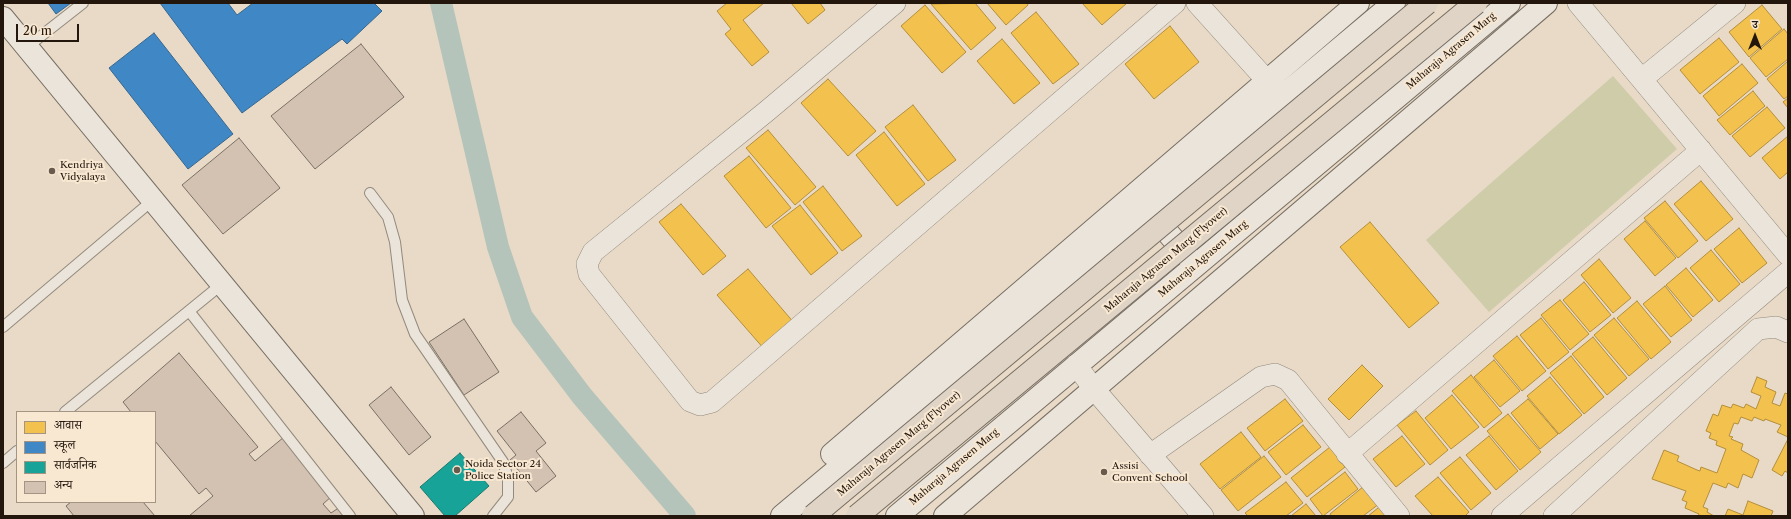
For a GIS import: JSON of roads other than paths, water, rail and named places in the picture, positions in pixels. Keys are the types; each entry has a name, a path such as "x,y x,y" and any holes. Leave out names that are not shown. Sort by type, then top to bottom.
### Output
{"main road":[{"name":"Maharaja Agrasen Marg (Flyover)","path":"813,516 1427,3"},
{"name":"Maharaja Agrasen Marg (Flyover)","path":"857,516 1476,3"}],"street":[{"path":"895,3 766,111 593,252 587,264 589,274 690,401 700,405 712,402 1175,3"},
{"path":"1197,3 1282,97"},
{"path":"786,513 810,473 1358,3"},
{"path":"786,513 1394,3"},
{"name":"Maharaja Agrasen Marg","path":"897,516 1509,3"},
{"path":"945,516 1546,3"},
{"path":"1578,3 1788,255"},
{"path":"1642,79 1735,3"},
{"path":"3,18 413,516"},
{"path":"1347,454 1701,150"},
{"path":"1147,209 1196,265"},
{"path":"1502,516 1788,272"},
{"path":"1554,516 1758,329 1776,327 1788,332"},
{"path":"1076,365 1094,389 1203,516"},
{"path":"1150,455 1261,377 1275,374 1288,380 1399,516"}],"lane":[{"path":"27,47 83,3"},
{"path":"370,193 388,217 395,242 396,269 402,300 415,334 502,462 508,478 508,497 493,516"},
{"path":"3,327 153,200"},
{"path":"66,411 222,284"},
{"path":"189,311 350,516"},
{"path":"3,463 16,452"}],"waterway":[{"path":"441,3 498,247 522,317 582,396 685,516"}],"place":[{"name":"Kendriya Vidyalaya","path":"52,171"},
{"name":"Noida Sector 24 Police Station","path":"457,470"},
{"name":"Assisi Convent School","path":"1104,472"}]}
